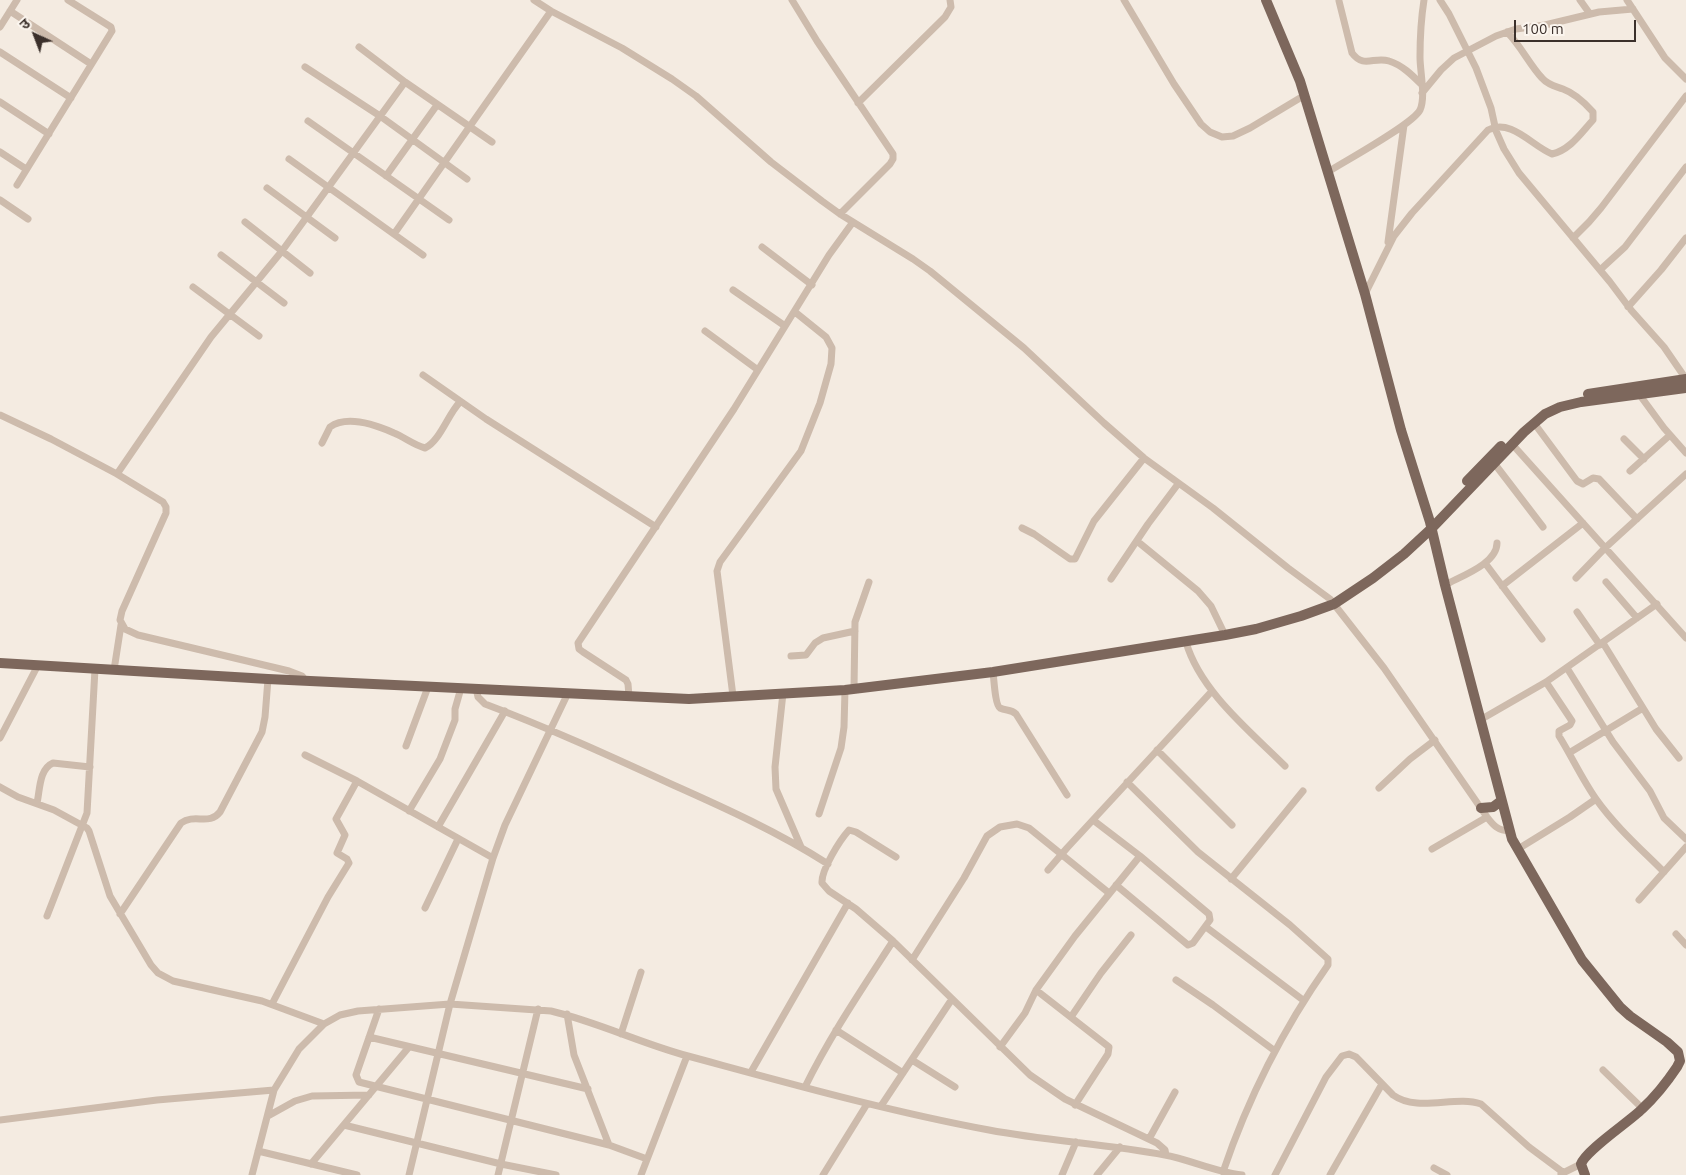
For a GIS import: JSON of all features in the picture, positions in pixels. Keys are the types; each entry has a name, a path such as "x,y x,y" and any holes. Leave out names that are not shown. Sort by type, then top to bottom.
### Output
{"main road":[{"path":"1266,0 1305,96 1365,294 1401,430 1430,526 1510,831 1518,849 1582,960 1612,998 1630,1016 1667,1042 1683,1057 1678,1067 1643,1109 1583,1160 1581,1164 1586,1175"},
{"path":"1430,526 1479,468 1525,422 1541,409 1582,395 1686,379"},
{"path":"0,663 268,680 689,699 850,690 993,672 1224,636 1256,629 1317,609 1332,601 1386,562 1430,526 1512,444 1545,414 1560,406 1581,402 1686,388"},
{"path":"1484,813 1501,801"}],"street":[{"path":"0,27 16,0"},
{"path":"17,185 112,30 68,0"},
{"path":"534,0 551,12 622,48 672,79 696,96 785,173 840,214 913,259 998,325 1104,424 1144,458 1214,508 1332,601 1368,646 1484,813 1498,829 1510,831"},
{"path":"792,0 893,154 893,159 840,214"},
{"path":"858,103 945,17 951,7 950,0"},
{"path":"1124,0 1174,84 1201,124 1210,132 1222,137 1234,136 1305,96"},
{"path":"1339,0 1352,53 1356,58 1366,62 1386,60 1393,62 1422,84"},
{"path":"1328,172 1404,125 1420,111 1422,84 1420,29 1424,0"},
{"path":"1440,0 1468,50 1484,85 1496,132 1519,173 1600,270 1628,307 1664,347 1686,379"},
{"path":"1580,0 1590,14"},
{"path":"1628,1 1665,58 1686,78"},
{"path":"1422,92 1454,58 1508,32 1590,14 1632,9"},
{"path":"10,11 91,64"},
{"path":"394,234 419,200 443,162 551,12"},
{"path":"1365,294 1394,236 1412,213 1488,130 1496,126 1518,133 1552,154 1569,146 1593,120 1594,115 1591,110 1579,98 1548,83 1542,78 1508,32"},
{"path":"359,47 405,82 492,142"},
{"path":"0,52 71,98"},
{"path":"305,66 380,116 467,179"},
{"path":"117,474 211,337 282,251 405,82"},
{"path":"1572,238 1601,208 1686,96"},
{"path":"0,102 49,134"},
{"path":"386,176 437,104"},
{"path":"308,121 449,220"},
{"path":"1388,247 1404,125"},
{"path":"0,152 26,170"},
{"path":"289,159 423,255"},
{"path":"1600,270 1625,247 1686,167"},
{"path":"267,188 335,238"},
{"path":"0,200 28,219"},
{"path":"245,222 310,273"},
{"path":"628,696 626,680 583,652 578,643 656,527 853,222"},
{"path":"1628,307 1662,270 1686,238"},
{"path":"762,247 812,285"},
{"path":"221,255 284,303"},
{"path":"192,287 259,336"},
{"path":"733,290 785,326"},
{"path":"732,696 717,571 720,562 801,451 815,419 831,364 832,348 830,342 795,312"},
{"path":"705,331 758,370"},
{"path":"422,375 460,402 656,527"},
{"path":"1638,394 1686,453"},
{"path":"322,443 327,430 333,424 353,422 376,426 425,448 434,441 452,410 460,402"},
{"path":"0,415 117,474 163,502 166,513 122,611 114,670"},
{"path":"1534,424 1576,480 1583,484 1593,478 1600,479 1637,519"},
{"path":"1630,472 1670,435"},
{"path":"1624,439 1644,459"},
{"path":"1512,444 1686,638"},
{"path":"1022,528 1070,559 1075,559 1094,521 1144,458"},
{"path":"1494,463 1543,527"},
{"path":"1576,578 1605,548 1686,474"},
{"path":"1111,579 1178,484"},
{"path":"1502,586 1583,523"},
{"path":"1137,541 1198,591 1211,606 1224,636"},
{"path":"1444,585 1485,563 1495,554 1497,543"},
{"path":"1485,563 1542,639"},
{"path":"819,814 841,748 850,690 857,614 869,582"},
{"path":"1606,582 1637,618"},
{"path":"1480,720 1546,682 1657,604"},
{"path":"1577,612 1601,644 1664,741 1679,758"},
{"path":"121,624 129,632 290,671 302,676 306,681"},
{"path":"791,656 806,655 815,643 823,638 855,631"},
{"path":"1186,642 1192,660 1212,691 1285,766"},
{"path":"0,738 38,665"},
{"path":"1566,668 1606,731 1650,791 1664,818 1686,839"},
{"path":"47,916 83,825 87,806 95,669"},
{"path":"993,672 997,705 1016,714 1067,795"},
{"path":"120,914 181,823 190,818 211,819 220,812 262,732 268,680"},
{"path":"1546,682 1572,721 1570,725 1558,734 1596,798 1626,834 1664,872"},
{"path":"406,746 428,687"},
{"path":"410,811 440,759 454,720 461,688"},
{"path":"476,688 481,700 485,704 551,729 759,824 828,864"},
{"path":"1048,870 1212,691"},
{"path":"409,1175 450,1004 493,858 505,826 568,693"},
{"path":"783,693 776,767 776,789 801,847"},
{"path":"1570,753 1643,708"},
{"path":"438,827 505,711"},
{"path":"1379,788 1434,740"},
{"path":"1158,750 1232,825"},
{"path":"305,755 357,781 493,858"},
{"path":"37,803 43,770 47,765 53,762 90,767"},
{"path":"272,1004 328,897 349,863 337,853 345,836 336,819 357,781"},
{"path":"1127,782 1198,852 1290,925 1328,960 1328,965 1303,1000 1275,1051 1217,1172"},
{"path":"0,787 18,797 54,810 83,825 89,831 105,883 120,914 150,965 158,973 173,981 272,1004 324,1024"},
{"path":"1231,879 1303,791"},
{"path":"1518,849 1570,817 1596,798"},
{"path":"1432,849 1484,813"},
{"path":"1093,820 1140,856 1209,914 1211,918 1206,927 1188,945 1116,885"},
{"path":"912,960 964,878 986,836 1000,827 1017,824 1035,831 1109,893"},
{"path":"896,857 856,832 849,830 828,864 822,878 822,883 893,941 1030,1076 1075,1105 1149,1139 1162,1147 1166,1155"},
{"path":"424,908 458,839"},
{"path":"1639,900 1686,847"},
{"path":"1000,1047 1024,1013 1036,990 1083,925 1140,856"},
{"path":"751,1072 848,903"},
{"path":"1206,927 1303,1000"},
{"path":"1676,934 1686,945"},
{"path":"1072,1017 1101,973 1131,936"},
{"path":"805,1087 836,1030 893,941"},
{"path":"622,1034 641,972"},
{"path":"1176,980 1275,1051"},
{"path":"1036,990 1107,1044 1110,1050 1075,1105"},
{"path":"881,1106 952,999"},
{"path":"252,1175 274,1090 299,1049 324,1024 340,1016 358,1011 450,1004 538,1009 567,1014 687,1056 866,1104 988,1130 1166,1155 1217,1172 1242,1175"},
{"path":"379,1009 356,1076 359,1082 609,1145 647,1159"},
{"path":"498,1175 538,1009"},
{"path":"567,1014 574,1055 609,1145"},
{"path":"836,1030 903,1074"},
{"path":"369,1037 588,1089"},
{"path":"311,1164 409,1047"},
{"path":"1275,1175 1326,1077 1342,1056 1349,1054 1356,1056 1400,1100 1411,1102 1473,1101 1480,1104 1562,1174 1581,1164"},
{"path":"641,1175 687,1056"},
{"path":"912,1060 955,1087"},
{"path":"1603,1070 1643,1109"},
{"path":"1330,1175 1382,1084"},
{"path":"0,1120 157,1100 274,1090"},
{"path":"1149,1139 1175,1092"},
{"path":"268,1116 295,1101 312,1096 369,1095"},
{"path":"823,1175 866,1104"},
{"path":"344,1126 501,1164 556,1175"},
{"path":"1062,1175 1076,1142"},
{"path":"1097,1175 1120,1148"},
{"path":"258,1151 357,1175"},
{"path":"1434,1168 1446,1175"}]}
